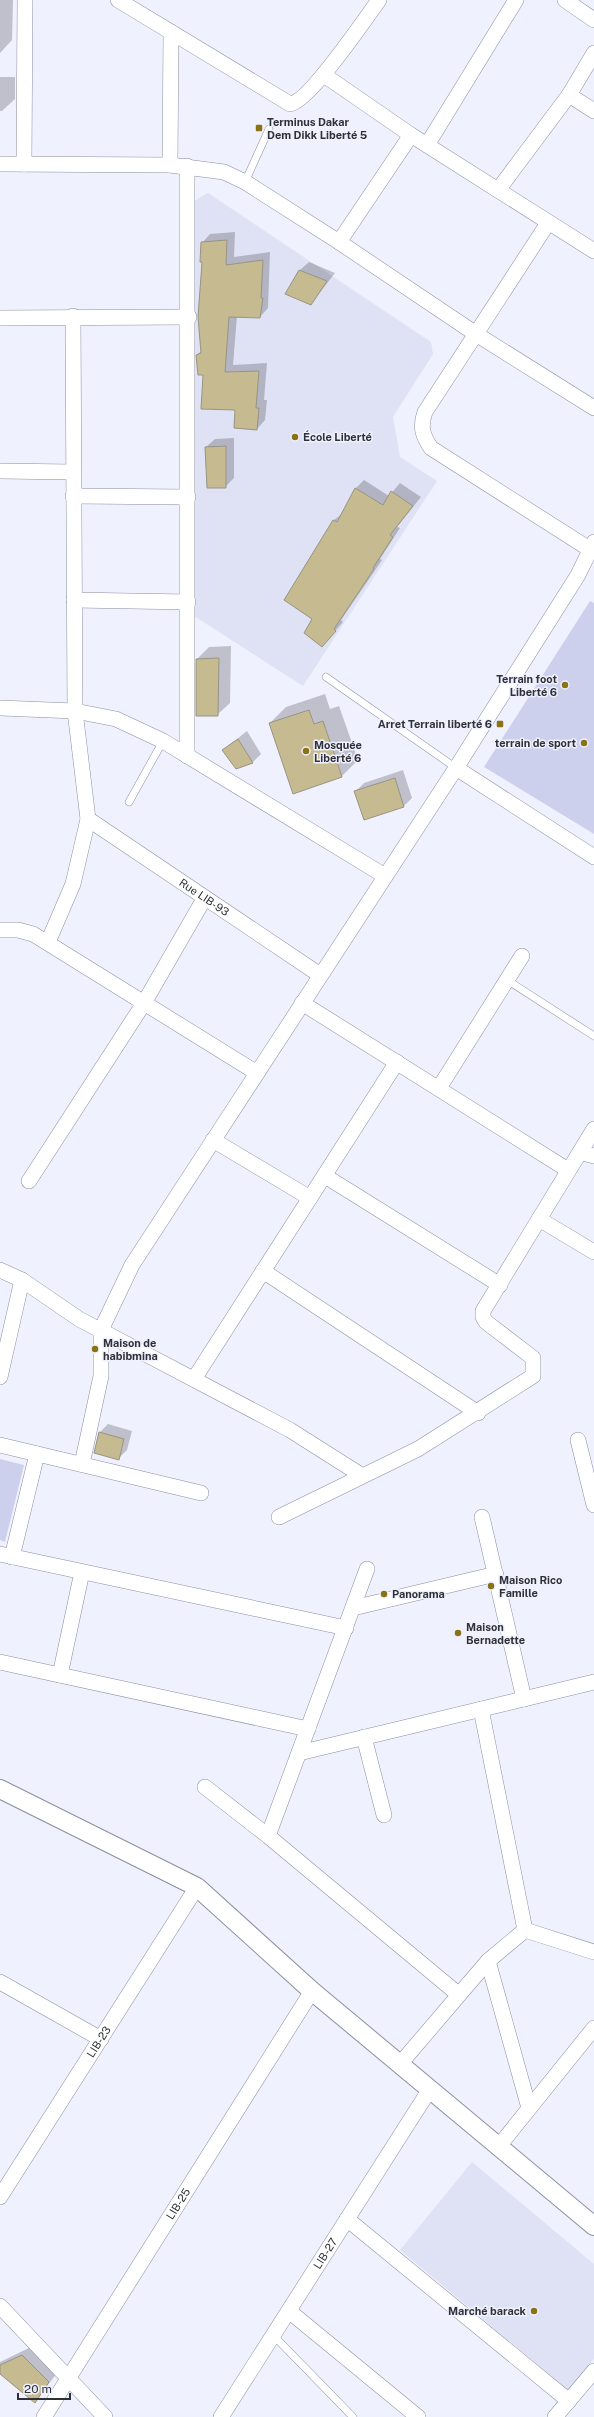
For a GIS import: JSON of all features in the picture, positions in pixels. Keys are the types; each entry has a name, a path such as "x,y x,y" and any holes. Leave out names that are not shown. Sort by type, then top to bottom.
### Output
{"street":[{"path":"24,164 25,0"},
{"path":"120,0 290,104 296,102 324,75 379,0"},
{"path":"427,145 516,0"},
{"path":"565,0 594,20"},
{"path":"170,165 171,32"},
{"path":"498,190 569,95 594,53"},
{"path":"324,75 411,135 594,251"},
{"path":"569,95 594,111"},
{"path":"339,242 411,135"},
{"path":"0,164 170,165 224,172 245,182 339,242 476,334 594,408"},
{"path":"187,166 189,317 187,756"},
{"path":"82,1464 101,1376 101,1330 132,1265 456,768 578,575 593,548 431,448 425,440 422,431 422,421 426,412 548,223"},
{"path":"0,318 73,316 189,317"},
{"path":"48,942 73,884 88,819 75,711 72,472 73,316"},
{"path":"0,471 72,472"},
{"path":"73,496 188,497"},
{"path":"74,600 188,602"},
{"path":"0,708 75,711 116,719 162,741 385,876"},
{"path":"456,768 594,857"},
{"name":"Rue LIB-93","path":"88,819 204,899 320,975"},
{"path":"29,1181 144,1003 204,899"},
{"path":"0,930 33,934 48,942 257,1073"},
{"path":"439,1088 522,956"},
{"path":"302,1003 568,1170"},
{"path":"194,1379 397,1062"},
{"path":"279,1517 361,1475 418,1449 478,1413 534,1376 533,1358 486,1322 482,1317 484,1311 568,1170 587,1154 594,1130"},
{"path":"213,1140 310,1198"},
{"path":"324,1176 500,1285"},
{"path":"539,1219 594,1252"},
{"path":"0,1270 22,1280 54,1303 101,1330 290,1430 361,1475"},
{"path":"263,1271 478,1413"},
{"path":"0,1377 22,1280"},
{"path":"578,1440 594,1505"},
{"path":"0,1445 201,1493"},
{"path":"38,1454 6,1555 346,1628"},
{"path":"482,1516 524,1699"},
{"path":"268,1836 367,1569"},
{"path":"60,1675 82,1572"},
{"path":"353,1608 496,1574"},
{"path":"0,1662 308,1729"},
{"path":"299,1753 594,1682"},
{"path":"480,1709 525,1930"},
{"path":"364,1737 384,1815"},
{"path":"205,1787 268,1836 458,1994"},
{"path":"0,1788 197,1887 312,1991 499,2146 592,2220"},
{"name":"LIB-23","path":"0,2197 197,1887"},
{"path":"525,1930 594,1952"},
{"path":"400,2064 458,1994 488,1961 525,1930"},
{"path":"488,1961 529,2108"},
{"path":"0,1982 101,2039"},
{"name":"LIB-25","path":"44,2417 312,1991"},
{"path":"499,2146 594,2028"},
{"name":"LIB-27","path":"221,2417 430,2089"},
{"path":"347,2219 569,2401"},
{"path":"0,2306 105,2417"},
{"path":"288,2311 418,2417"},
{"path":"555,2417 594,2371"}],"lane":[{"path":"245,182 268,129"},
{"path":"326,677 456,768"},
{"path":"129,802 162,741"},
{"path":"507,980 594,1036"},
{"path":"273,2335 353,2417"}],"shaded area":[{"name":"École Liberté","path":"208,193 431,342 433,354 393,417 400,457 437,481 303,686 194,616 194,201"},
{"name":"Terrain foot Liberté 6","path":"590,601 594,603 594,834 484,767"},
{"path":"0,1459 24,1465 5,1542 0,1540"},
{"name":"Marché barack","path":"472,2162 594,2264 594,2359 568,2390 400,2250"}],"building":[{"path":"227,240 226,265 263,260 261,298 263,298 260,318 229,317 225,372 259,371 256,408 259,408 257,430 234,428 235,410 201,409 203,375 198,375 196,355 201,353 198,317 202,262 200,262 201,242"},
{"path":"299,270 327,281 311,305 285,294"},
{"path":"226,446 226,488 207,488 205,447"},
{"path":"355,488 383,505 391,491 413,506 390,535 393,537 373,568 374,569 334,629 336,631 322,647 304,633 312,619 284,600 333,520 337,522"},
{"path":"219,658 218,716 196,716 196,659"},
{"name":"Mosquée Liberté 6","path":"309,710 314,724 323,721 342,777 293,794 269,723"},
{"path":"238,739 253,763 236,769 222,750"},
{"path":"395,778 404,807 364,820 354,791"},
{"path":"99,1432 124,1439 119,1460 94,1453"},
{"path":"22,2355 49,2382 35,2403 0,2374 0,2365"}],"place":[{"name":"Terminus Dakar Dem Dikk Liberté 5","path":"259,128"},
{"name":"École Liberté","path":"295,437"},
{"name":"Terrain foot Liberté 6","path":"565,685"},
{"name":"Arret Terrain liberté 6","path":"500,724"},
{"name":"terrain de sport","path":"584,743"},
{"name":"Mosquée Liberté 6","path":"306,751"},
{"name":"Maison de habibmina","path":"95,1349"},
{"name":"Maison Rico Famille","path":"491,1586"},
{"name":"Panorama","path":"384,1594"},
{"name":"Maison Bernadette","path":"458,1633"},
{"name":"Marché barack","path":"534,2311"}]}
